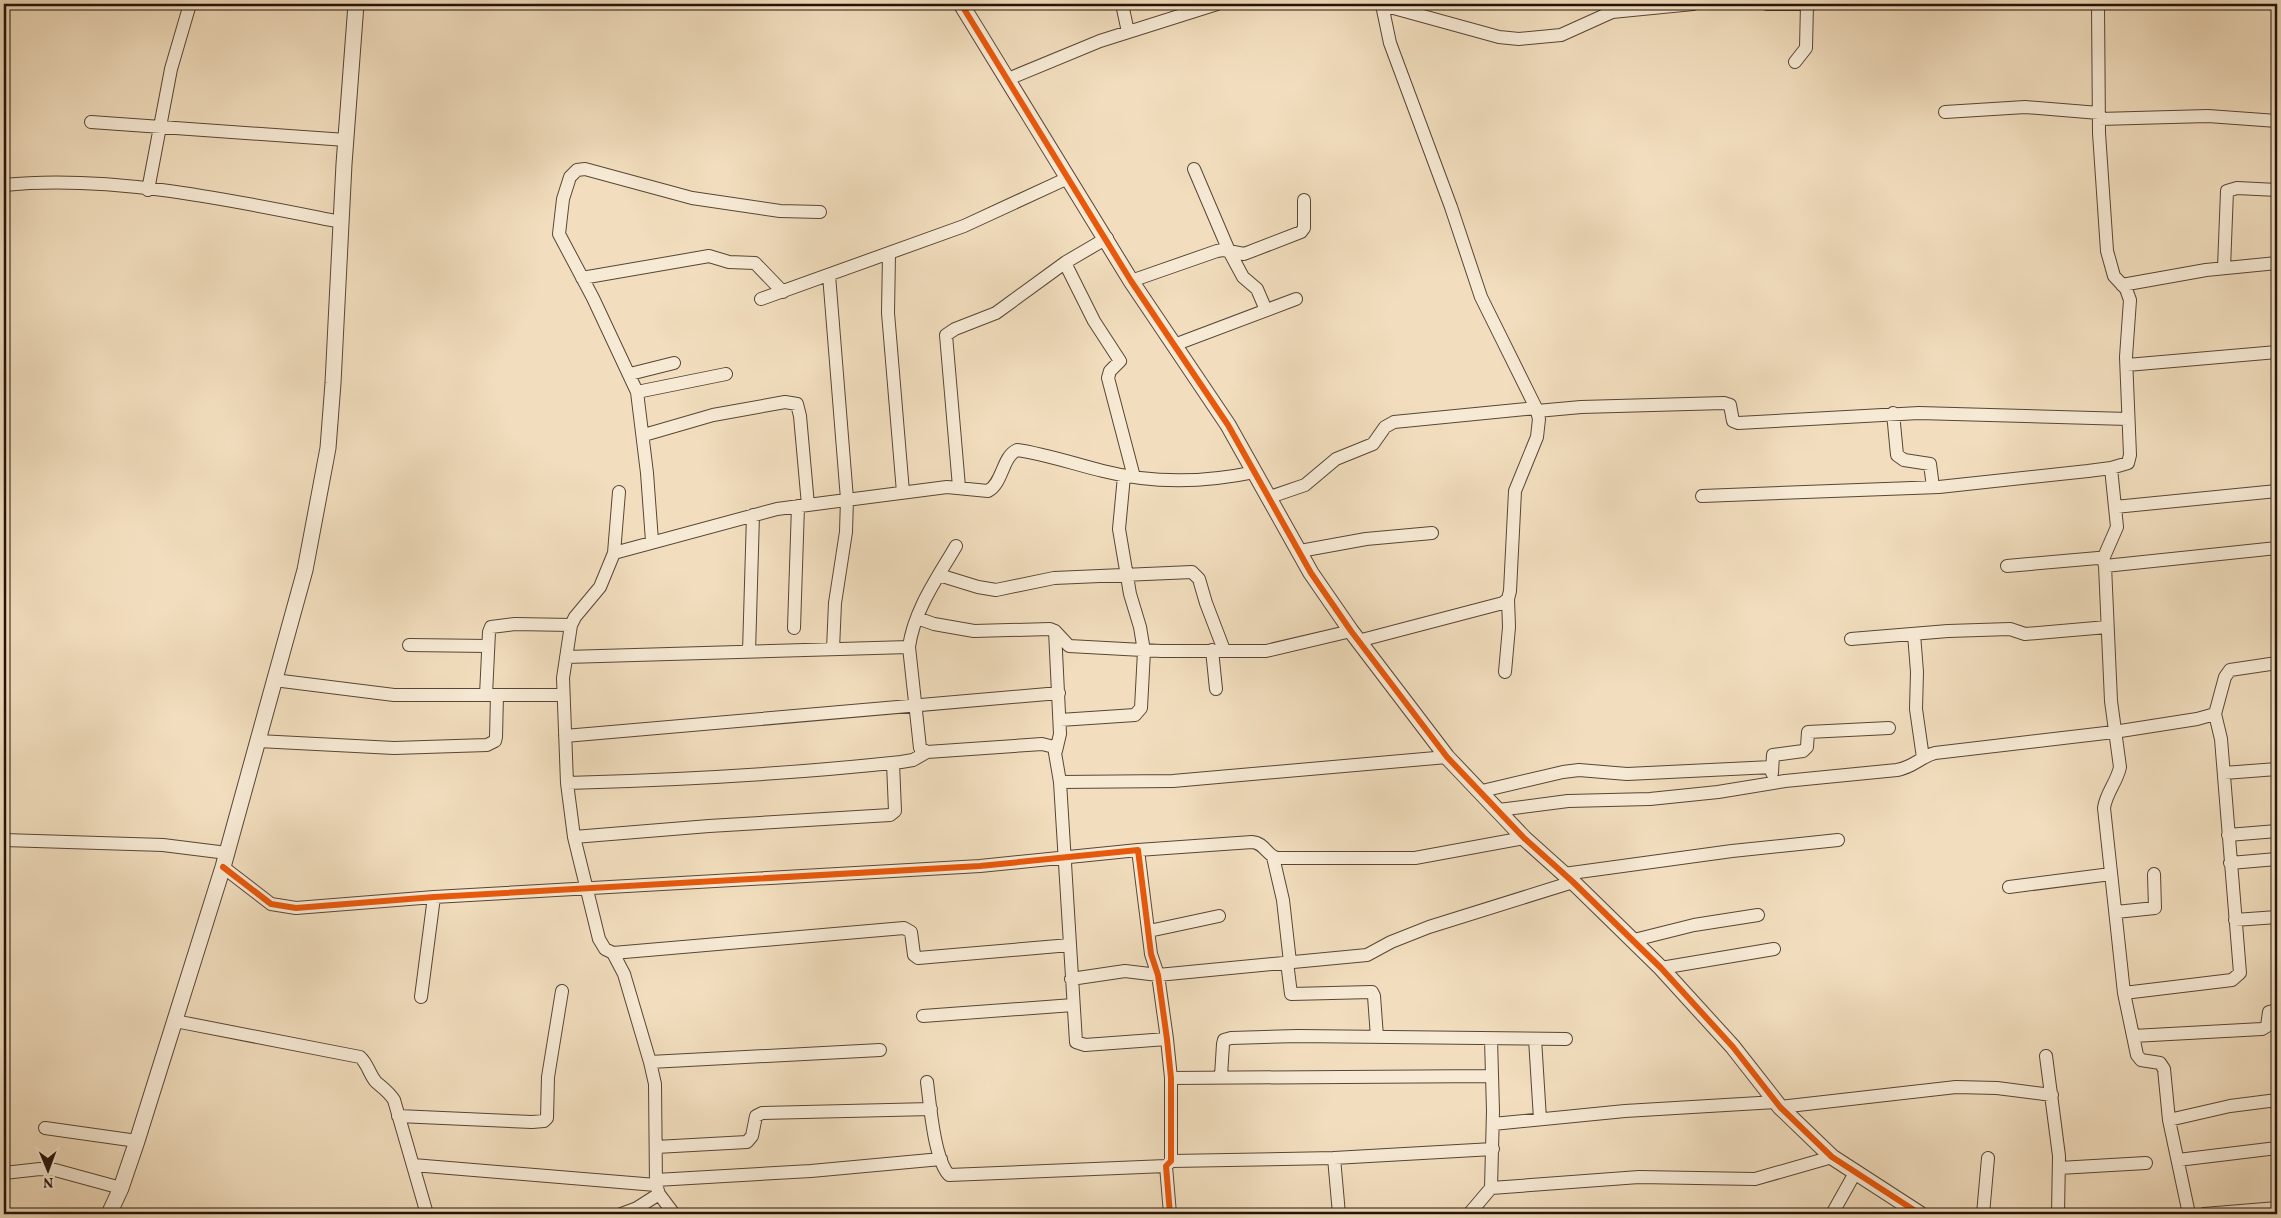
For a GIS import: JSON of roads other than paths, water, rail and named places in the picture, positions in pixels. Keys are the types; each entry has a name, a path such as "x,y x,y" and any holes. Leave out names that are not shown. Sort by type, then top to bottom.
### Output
{"street":[{"path":"148,190 171,69 190,4"},
{"path":"108,1214 121,1188 137,1141 225,860 305,570 328,448 356,4"},
{"path":"961,4 1132,281 1228,425 1312,573 1354,636 1447,757 1482,791 1524,838 1612,922 1634,940 1661,968 1733,1046 1778,1104 1832,1157 1920,1214"},
{"path":"1122,4 1128,32"},
{"path":"1171,4 1173,17"},
{"path":"1008,79 1128,32 1216,4"},
{"path":"1504,672 1510,627 1508,599 1515,491 1537,437 1539,427 1537,410 1481,297 1448,198 1390,43 1383,4 1499,37 1518,39 1561,35 1618,10 1639,10 1693,4"},
{"path":"1767,4 1812,4"},
{"path":"1795,62 1806,48 1807,4"},
{"path":"1702,496 1933,487 2125,465 2129,459 2127,365 2130,300 2129,294 2110,267 2107,251 2099,116 2098,4"},
{"path":"1945,112 2025,107 2099,116 2208,116 2277,121"},
{"path":"91,122 346,140"},
{"path":"1194,169 1229,251 1243,277 1257,289 1266,310"},
{"path":"652,541 644,434 638,392 582,278 560,239 559,227 563,199 570,177 577,170 597,172 692,198 780,211 820,212"},
{"path":"761,299 964,226 1068,178"},
{"path":"4,185 66,183 207,196 341,222"},
{"path":"2224,268 2227,191 2237,188 2277,190"},
{"path":"1132,281 1217,251 1244,254 1301,232 1304,228 1304,200"},
{"path":"959,487 946,335 955,329 996,313 1065,263 1107,238"},
{"path":"889,254 888,313 903,492"},
{"path":"582,278 709,256 729,262 755,263 782,292"},
{"path":"1060,720 1127,716 1138,712 1141,708 1144,651 1127,576 1119,529 1129,476 1108,378 1110,371 1119,364 1119,359 1094,321 1065,263"},
{"path":"2122,285 2224,268 2277,263"},
{"path":"829,275 847,499 846,532 835,603 833,649"},
{"path":"1174,345 1296,299"},
{"path":"2127,365 2277,352"},
{"path":"630,374 674,363"},
{"path":"638,392 726,374"},
{"path":"644,434 713,415 785,402 797,404 800,416 803,505 794,628"},
{"path":"1270,497 1305,485 1336,459 1373,444 1385,427 1394,422 1581,407 1724,403 1730,405 1733,421 1738,423 1893,413 2128,419"},
{"path":"1893,413 1897,455 1904,460 1930,464 1933,487"},
{"path":"614,553 652,541 753,515 803,505 959,487 983,491 992,489 1011,454 1017,450 1129,476 1176,482 1203,481 1255,472"},
{"path":"2111,468 2117,531 2104,563 2114,732 2120,766 2118,777 2105,800 2104,808 2124,993 2133,1036 2139,1058 2163,1065 2169,1120 2189,1214"},
{"path":"2115,507 2277,491"},
{"path":"619,492 614,553 600,587 575,616 571,625 563,695 567,783 574,837 602,945 613,953 624,974 650,1062 655,1084 657,1186 674,1214"},
{"path":"749,652 753,515"},
{"path":"1300,551 1366,539 1432,533"},
{"path":"927,752 920,748 910,647 917,618 956,546"},
{"path":"2007,566 2104,563 2277,548"},
{"path":"939,575 978,587 996,590 1054,578 1188,572 1196,575 1218,650 1216,690"},
{"path":"917,618 934,624 974,631 1040,628 1055,630 1068,646 1144,651 1266,651 1354,636 1503,602 1508,599"},
{"path":"258,741 394,748 487,745 495,741 496,737 488,646 491,627 515,624 571,625"},
{"path":"1850,639 2003,629 2024,634 2107,627"},
{"path":"1055,630 1060,693 1060,734 1056,751 1060,782 1075,1036 1079,1044 1168,1039"},
{"path":"1914,634 1917,672 1916,709 1923,758"},
{"path":"408,645 488,646"},
{"path":"566,657 910,647"},
{"path":"2124,993 2223,981 2238,977 2240,967 2224,773 2219,725 2215,714 2225,677 2230,670 2277,663"},
{"path":"274,680 394,695 563,695"},
{"path":"565,736 1060,693"},
{"path":"1499,810 1574,801 1650,799 1773,783 1897,770 1914,766 1923,758 1935,753 2114,732 2197,719 2215,714"},
{"path":"1773,783 1773,755 1804,751 1807,733 1888,728"},
{"path":"567,783 679,780 893,763 913,760 927,752 1042,744 1050,745 1056,751"},
{"path":"1060,782 1166,781 1447,757"},
{"path":"574,837 709,826 890,815 895,811 893,763"},
{"path":"1482,791 1579,770 1628,774 1772,767"},
{"path":"2224,773 2277,769"},
{"path":"2228,835 2277,831"},
{"path":"1273,857 1406,859 1524,838"},
{"path":"4,840 163,845 225,860 270,904 287,908 434,897 897,871 1064,859 1087,854 1252,842 1262,844 1273,857 1283,900 1291,994 1372,992 1374,996 1377,1037"},
{"path":"1071,979 1125,970 1158,975 1367,955 1391,942 1430,927 1568,878 1732,851 1838,840"},
{"path":"1138,850 1151,954 1158,975 1168,1039 1171,1078 1168,1164 1170,1214"},
{"path":"2230,863 2277,859"},
{"path":"2009,887 2111,874"},
{"path":"2116,912 2155,908 2154,874"},
{"path":"421,998 434,897"},
{"path":"1634,940 1694,924 1758,915"},
{"path":"1148,931 1219,916"},
{"path":"2235,920 2277,917"},
{"path":"613,953 904,928 911,932 914,955 918,958 1070,945"},
{"path":"1661,968 1774,949"},
{"path":"398,1116 544,1121 547,1118 548,1077 562,991"},
{"path":"923,1016 1073,1005"},
{"path":"2133,1036 2262,1029 2267,1026 2270,1012 2277,1010"},
{"path":"174,1021 360,1057 366,1062 375,1081 391,1094 428,1214"},
{"path":"1221,1076 1223,1044 1226,1039 1298,1036 1566,1039"},
{"path":"1469,1214 1492,1188 1493,1124 1490,1039"},
{"path":"1535,1039 1540,1119"},
{"path":"650,1062 880,1050"},
{"path":"2046,1056 2059,1168 2058,1214"},
{"path":"1171,1078 1221,1076 1492,1076"},
{"path":"927,1082 941,1159 947,1172 953,1175 1493,1149"},
{"path":"1493,1124 1625,1110 1778,1104 1956,1087 1997,1088 2052,1095"},
{"path":"2169,1120 2244,1103 2277,1100"},
{"path":"656,1147 747,1142 752,1136 756,1116 762,1113 931,1110"},
{"path":"45,1128 137,1141"},
{"path":"2178,1160 2277,1148"},
{"path":"1492,1188 1639,1176 1750,1179 1832,1157"},
{"path":"1334,1158 1339,1214"},
{"path":"1983,1214 1988,1158"},
{"path":"413,1165 657,1186 941,1159"},
{"path":"2059,1168 2146,1163"},
{"path":"4,1173 40,1169 56,1170 121,1188"},
{"path":"1832,1214 1855,1173"},
{"path":"620,1214 637,1208 657,1186"},
{"path":"2204,1214 2260,1212 2277,1208"}]}
